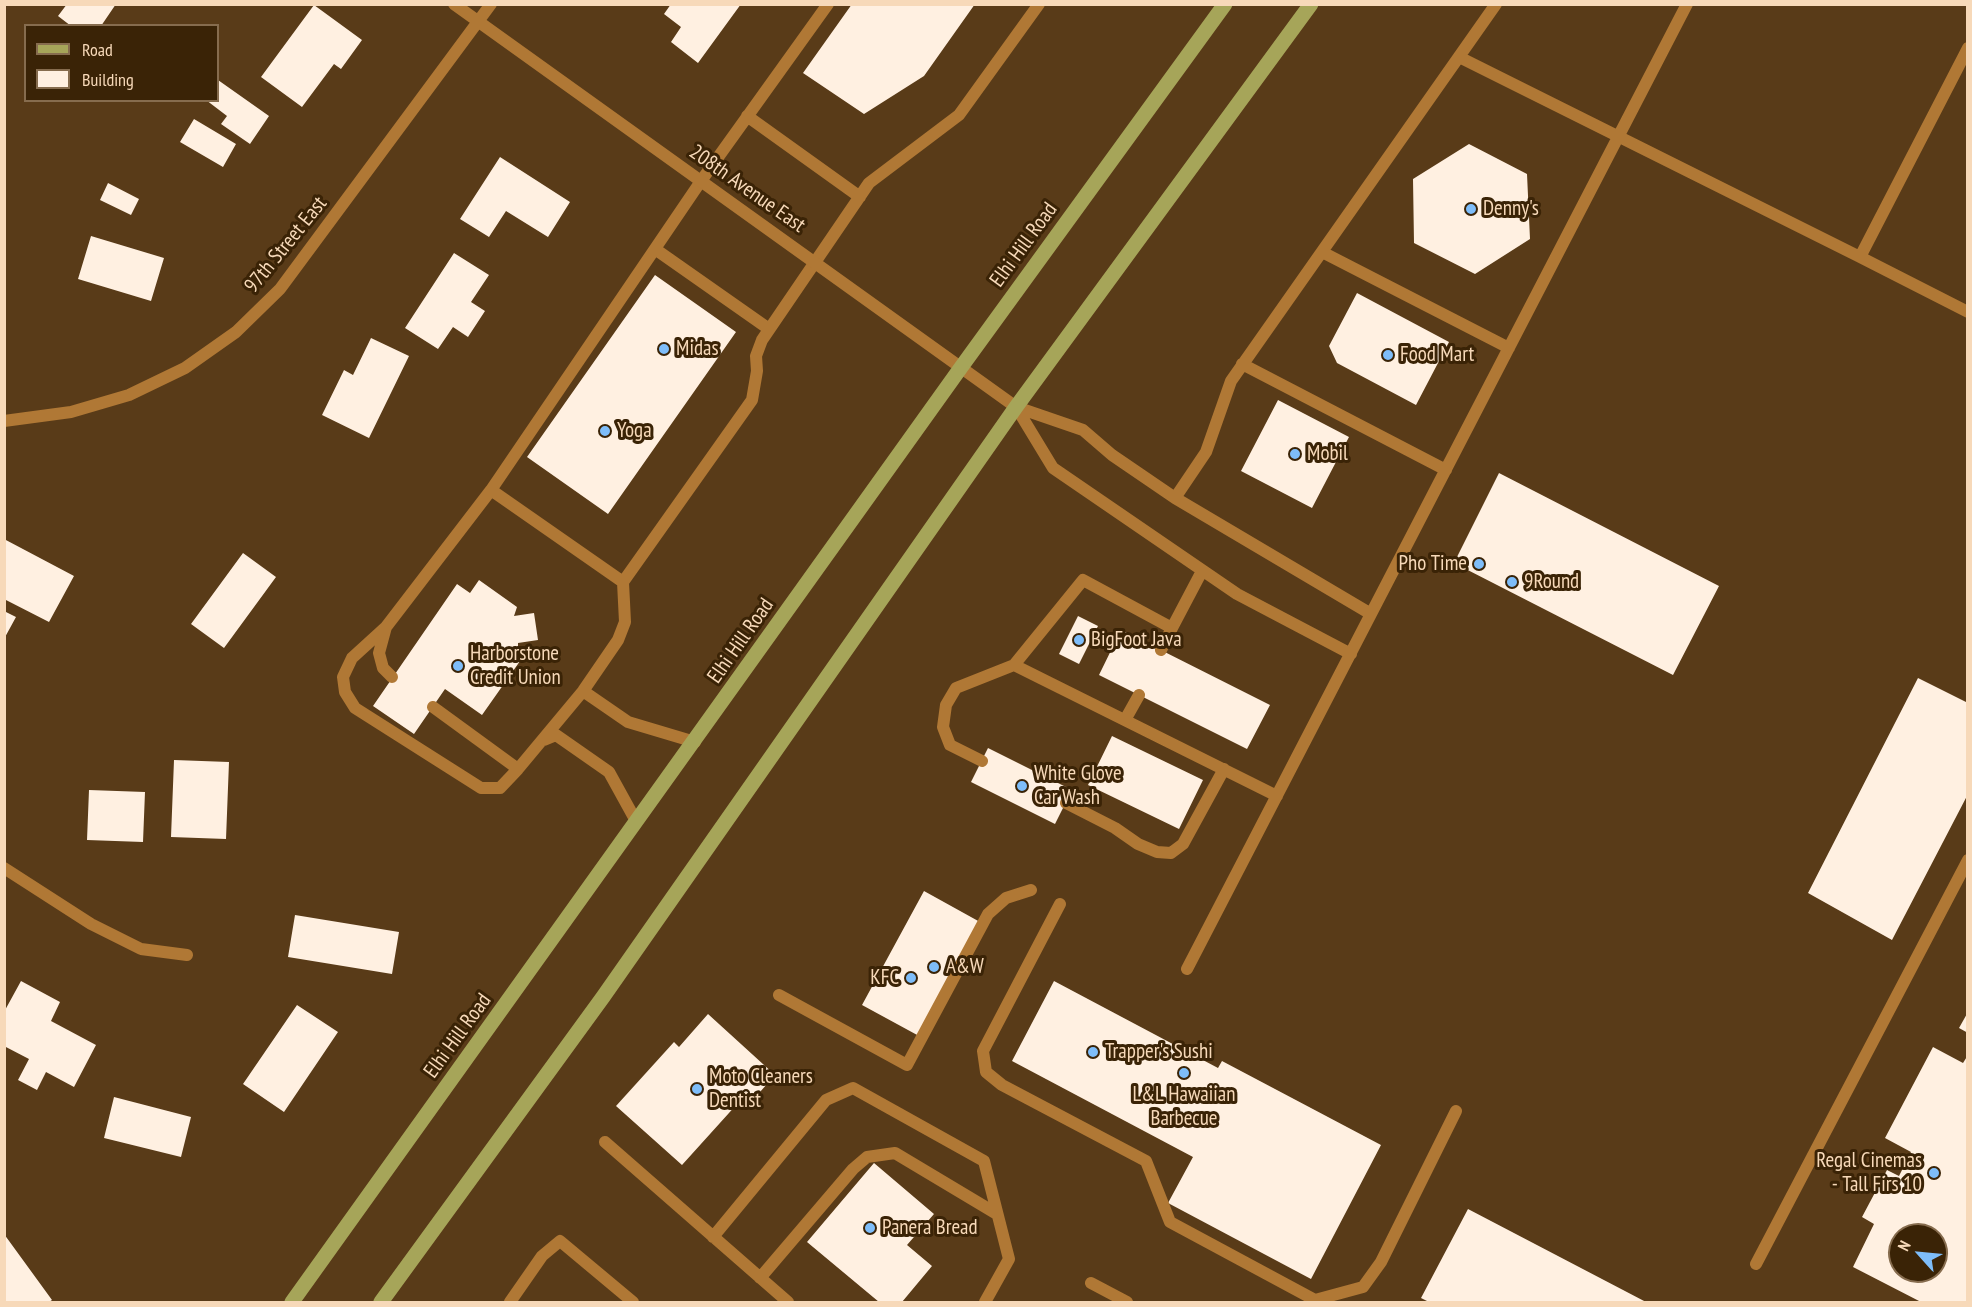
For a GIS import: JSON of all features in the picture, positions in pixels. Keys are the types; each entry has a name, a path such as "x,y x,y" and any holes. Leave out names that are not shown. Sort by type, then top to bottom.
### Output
{"main road":[{"name":"Elhi Hill Road","path":"292,1302 962,366 1225,4"},
{"path":"381,1302 603,997 1016,407 1311,4"}],"street":[{"name":"208th Avenue East","path":"454,4 962,366 1016,407"},
{"name":"97th Street East","path":"4,421 71,412 129,395 185,368 236,332 280,289 491,4"},
{"path":"828,4 701,181 491,490 387,627 352,658 343,677 345,692 355,708 481,788 500,788 518,769 583,691 618,640 625,622 623,582 752,400 757,371 756,356 769,329 869,183 959,115 1039,4"},
{"path":"1175,498 1206,452 1231,381 1242,364 1496,4"},
{"path":"1187,969 1687,4"},
{"path":"1860,257 1968,48"},
{"path":"1459,57 1968,312"},
{"path":"747,116 860,197"},
{"path":"655,249 769,329"},
{"path":"1322,252 1509,348"},
{"path":"1242,364 1446,470"},
{"path":"1016,407 1083,430 1112,455 1175,498 1371,614"},
{"path":"1016,407 1053,468 1237,594 1350,654"},
{"path":"491,490 623,582"},
{"path":"1161,650 1202,572"},
{"path":"982,761 950,745 943,726 946,705 956,688 1014,665 1083,580 1172,628"},
{"path":"387,627 379,653 383,668 392,677"},
{"path":"1014,665 1277,796"},
{"path":"583,691 628,723 695,742"},
{"path":"1125,720 1139,695"},
{"path":"433,707 518,769"},
{"path":"543,740 556,735 609,772 636,821"},
{"path":"1066,803 1115,828 1138,844 1157,852 1171,853 1183,844 1224,769"},
{"path":"1756,1264 1968,860"},
{"path":"4,868 91,924 141,949 187,955"},
{"path":"779,995 907,1065 988,914 1006,898 1031,890"},
{"path":"1060,904 983,1051 986,1072 1002,1085 1146,1161 1170,1222 1315,1300 1363,1287 1381,1262 1456,1111"},
{"path":"713,1237 826,1100 852,1088 984,1161 1009,1259 986,1302"},
{"path":"605,1142 788,1302"},
{"path":"760,1278 867,1157 895,1153 997,1214"},
{"path":"510,1302 542,1256 560,1241 633,1302"},
{"path":"1091,1283 1127,1302"}],"building":[{"path":"67,4 116,4 102,24 68,24 58,16"},
{"path":"671,4 741,4 698,63 671,42 681,27 664,14"},
{"path":"852,4 975,4 924,76 864,114 803,73"},
{"path":"314,5 362,40 341,69 334,64 302,107 261,77"},
{"path":"219,81 269,116 250,144 221,124 227,116 209,102 219,102"},
{"path":"194,119 236,144 223,167 180,142"},
{"name":"Denny's","path":"1469,144 1527,174 1530,239 1475,274 1414,243 1413,179"},
{"path":"500,157 570,202 548,237 506,211 489,237 460,219"},
{"path":"108,183 139,199 131,215 100,200"},
{"path":"91,236 164,258 151,301 78,279"},
{"path":"454,253 489,275 471,302 485,311 468,337 453,327 438,349 405,328"},
{"path":"655,275 736,332 608,514 527,457"},
{"name":"Food Mart","path":"1357,293 1449,342 1416,405 1337,363 1329,346"},
{"path":"371,338 409,356 369,438 322,415 344,370 353,375"},
{"name":"Mobil","path":"1278,400 1349,437 1312,508 1241,471"},
{"path":"1499,473 1719,586 1673,675 1454,563"},
{"path":"4,539 74,576 49,622 4,599"},
{"path":"243,553 276,577 224,648 191,624"},
{"name":"Harborstone Credit Union","path":"479,580 517,607 514,616 534,613 538,640 518,643 518,650 525,654 482,715 445,689 414,734 373,706 457,584 470,593"},
{"path":"4,611 16,617 4,639"},
{"name":"BigFoot Java","path":"1078,616 1098,626 1079,664 1059,654"},
{"path":"1121,630 1270,705 1247,749 1099,675"},
{"path":"1918,678 1968,703 1968,794 1892,940 1808,893"},
{"path":"1112,736 1203,780 1179,829 1088,785"},
{"name":"White Glove Car Wash","path":"988,748 1072,790 1055,824 971,782"},
{"path":"174,760 229,762 226,839 171,837"},
{"path":"89,790 145,792 143,842 87,840"},
{"path":"924,891 980,922 919,1036 862,1005"},
{"path":"295,915 399,932 392,974 288,957"},
{"path":"21,981 60,1002 51,1021 96,1045 74,1087 46,1072 37,1090 18,1080 29,1059 4,1046 4,1012"},
{"path":"1054,981 1218,1068 1222,1061 1381,1145 1311,1279 1168,1203 1193,1157 1012,1061"},
{"path":"297,1005 338,1032 284,1112 243,1084"},
{"path":"1968,1012 1968,1033 1959,1028"},
{"name":"Moto Cleaners Dentist","path":"708,1014 775,1075 745,1109 738,1103 682,1165 616,1106 674,1042 679,1047"},
{"name":"Regal Cinemas - Tall Firs 10","path":"1933,1047 1963,1063 1968,1055 1968,1302 1921,1302 1853,1267 1874,1224 1862,1217 1887,1170 1899,1176 1911,1152 1885,1138"},
{"path":"114,1097 191,1117 181,1157 104,1138"},
{"name":"Panera Bread","path":"874,1163 934,1214 907,1245 932,1266 902,1302 879,1302 807,1242"},
{"path":"1468,1209 1646,1302 1429,1302 1421,1298"},
{"path":"4,1234 52,1300 49,1302 4,1302"}],"place":[{"name":"Denny's","path":"1471,209"},
{"name":"Midas","path":"664,349"},
{"name":"Food Mart","path":"1388,355"},
{"name":"Yoga","path":"605,431"},
{"name":"Mobil","path":"1295,454"},
{"name":"Pho Time","path":"1479,564"},
{"name":"9Round","path":"1512,582"},
{"name":"BigFoot Java","path":"1079,640"},
{"name":"Harborstone Credit Union","path":"458,666"},
{"name":"White Glove Car Wash","path":"1022,786"},
{"name":"A&W","path":"934,967"},
{"name":"KFC","path":"911,978"},
{"name":"Trapper's Sushi","path":"1093,1052"},
{"name":"L&L Hawaiian Barbecue","path":"1184,1073"},
{"name":"Moto Cleaners Dentist","path":"697,1089"},
{"name":"Regal Cinemas - Tall Firs 10","path":"1934,1173"},
{"name":"Panera Bread","path":"870,1228"}]}
